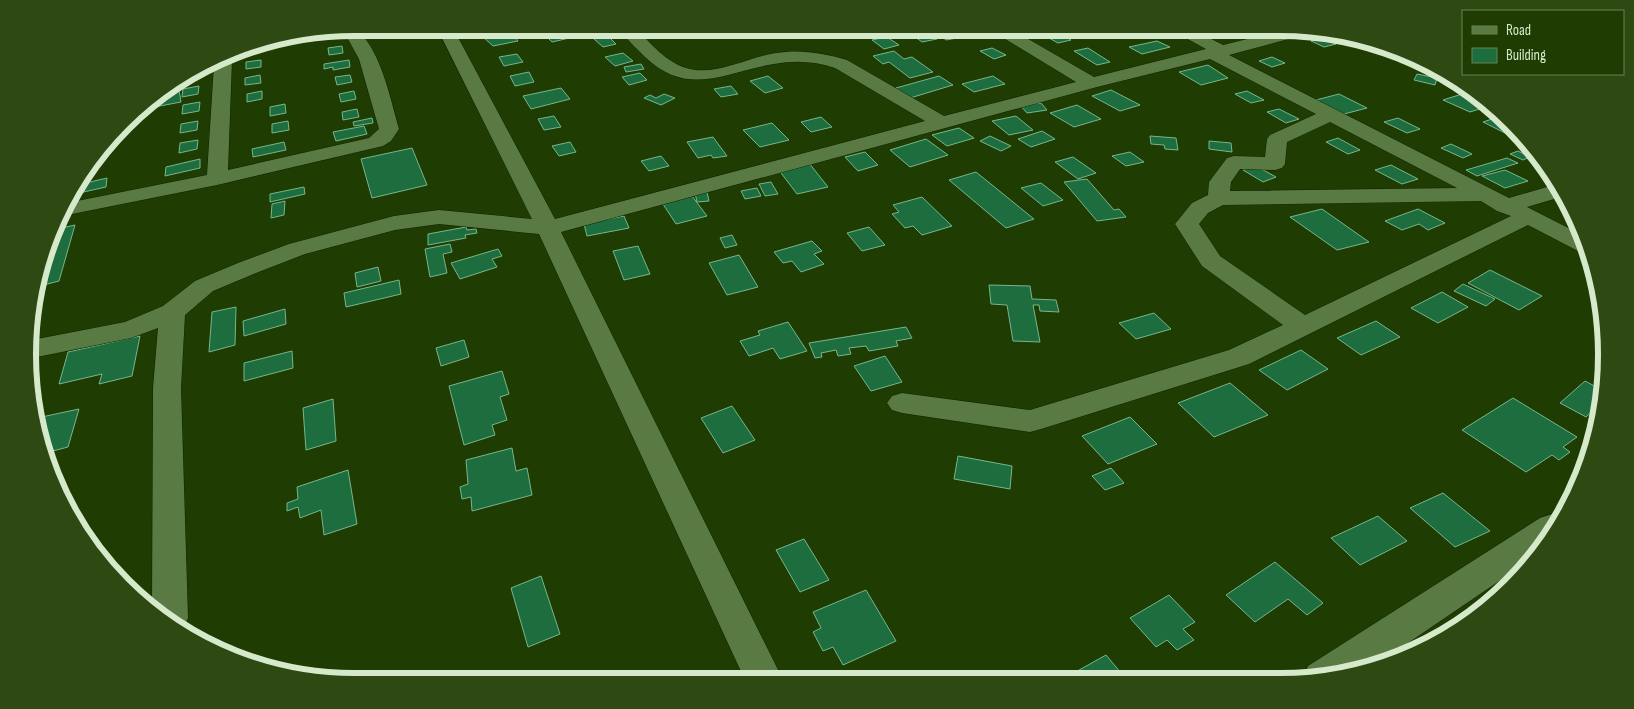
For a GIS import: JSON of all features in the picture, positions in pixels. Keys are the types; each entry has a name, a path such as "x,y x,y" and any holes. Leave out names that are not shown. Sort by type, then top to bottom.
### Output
{"street":[{"path":"72,208 217,179 376,142 384,138 389,129 364,48 355,36"},
{"path":"449,36 548,228 761,673"},
{"path":"635,36 650,53 669,67 684,74 703,75 726,72 782,57 799,56 832,60 942,123"},
{"path":"1012,36 1091,83"},
{"path":"1192,36 1329,115 1577,242"},
{"path":"36,347 131,329 172,312 204,286 247,268 297,249 394,223 439,217 548,228 1091,83 1282,36"},
{"path":"217,179 223,65"},
{"path":"1219,198 1220,182 1234,162 1275,164 1276,139 1329,115"},
{"path":"902,403 1030,421 1239,357 1303,326 1516,211 1554,193"},
{"path":"1303,326 1211,260 1187,224 1200,208 1219,198 1482,194"},
{"path":"170,613 166,388 172,312"},
{"path":"1340,667 1541,535"}],"building":[{"path":"482,36 519,36 515,37 518,41 493,46"},
{"path":"557,36 578,36 552,42 548,38"},
{"path":"608,36 616,44 603,47 594,39"},
{"path":"914,36 933,36 937,39 922,42"},
{"path":"941,36 968,36 946,40"},
{"path":"1045,36 1064,36 1071,40 1058,43"},
{"path":"887,37 899,45 884,49 872,40"},
{"path":"1321,39 1336,44 1324,47 1311,41"},
{"path":"1157,41 1170,47 1142,54 1129,47"},
{"path":"342,46 343,53 329,55 328,48"},
{"path":"992,48 1006,55 994,59 980,51"},
{"path":"1088,48 1110,62 1097,65 1074,51"},
{"path":"894,51 904,59 912,57 933,72 910,78 889,62 883,64 873,56"},
{"path":"623,53 633,61 615,66 605,57"},
{"path":"517,54 523,62 504,66 499,57"},
{"path":"1272,57 1285,63 1272,67 1259,61"},
{"path":"261,60 261,67 246,69 246,62"},
{"path":"349,60 350,67 333,70 333,67 324,69 324,64"},
{"path":"641,64 644,69 626,72 624,67"},
{"path":"1208,65 1228,78 1201,85 1179,72"},
{"path":"529,72 534,82 515,86 510,76"},
{"path":"640,73 647,80 629,85 622,77"},
{"path":"1417,74 1437,78 1435,85 1414,80"},
{"path":"260,75 261,83 245,85 245,78"},
{"path":"350,75 352,82 337,85 335,77"},
{"path":"768,76 783,88 765,93 750,81"},
{"path":"939,76 953,85 910,98 896,88"},
{"path":"993,76 1005,84 974,92 962,84"},
{"path":"199,86 198,94 182,97 183,89"},
{"path":"731,86 738,94 721,97 714,89"},
{"path":"561,88 570,99 531,109 523,96"},
{"path":"179,90 181,102 155,107 161,102"},
{"path":"1111,90 1140,105 1120,111 1092,96"},
{"path":"262,91 262,99 247,102 247,94"},
{"path":"354,91 356,99 341,102 339,94"},
{"path":"1247,91 1264,100 1251,103 1235,94"},
{"path":"664,94 675,98 661,105 644,98 650,95 656,98"},
{"path":"1339,94 1367,108 1344,114 1316,100"},
{"path":"1462,94 1481,109 1470,112 1443,100"},
{"path":"200,102 199,111 182,114 183,105"},
{"path":"1041,103 1047,110 1027,113 1020,105"},
{"path":"285,104 286,113 270,116 270,107"},
{"path":"1077,105 1101,119 1074,127 1050,113"},
{"path":"357,109 359,117 343,120 342,112"},
{"path":"1279,109 1299,119 1286,123 1267,112"},
{"path":"554,116 561,127 544,130 538,119"},
{"path":"1016,116 1033,130 1009,135 992,121"},
{"path":"821,117 832,127 811,132 801,122"},
{"path":"372,118 373,123 354,126 353,122"},
{"path":"1398,118 1420,129 1407,133 1384,122"},
{"path":"1492,119 1495,120 1511,136 1483,122"},
{"path":"198,121 197,130 180,133 181,124"},
{"path":"288,121 289,130 272,133 272,124"},
{"path":"772,123 789,140 760,147 743,130"},
{"path":"364,126 367,134 336,141 333,132"},
{"path":"959,128 974,138 947,146 932,135"},
{"path":"1042,131 1055,139 1031,147 1018,139"},
{"path":"990,136 1011,146 1001,151 980,141"},
{"path":"1150,136 1176,138 1178,150 1165,149 1164,145 1151,144"},
{"path":"713,137 727,156 713,158 711,155 698,158 687,142"},
{"path":"1338,138 1360,150 1348,154 1326,142"},
{"path":"926,139 948,155 910,167 890,150"},
{"path":"198,140 197,149 179,153 180,143"},
{"path":"1209,141 1231,143 1232,152 1209,149"},
{"path":"284,142 286,150 253,157 252,149"},
{"path":"570,142 576,152 559,156 552,146"},
{"path":"1451,144 1472,154 1463,158 1441,148"},
{"path":"412,148 427,185 372,198 361,159"},
{"path":"1518,151 1529,157 1523,160 1510,154"},
{"path":"865,152 878,165 858,171 845,157"},
{"path":"1130,152 1144,162 1126,166 1112,156"},
{"path":"661,156 669,166 649,171 641,161"},
{"path":"1073,157 1096,173 1078,179 1055,162"},
{"path":"1507,158 1518,163 1477,176 1466,170"},
{"path":"200,159 200,168 165,176 166,167"},
{"path":"809,163 828,187 797,194 778,169"},
{"path":"1391,165 1418,179 1402,184 1375,170"},
{"path":"1256,166 1276,177 1263,182 1243,170"},
{"path":"1505,170 1528,181 1505,188 1482,176"},
{"path":"976,172 1034,219 1006,228 949,180"},
{"path":"107,178 106,187 81,193 87,183"},
{"path":"1087,179 1114,210 1119,209 1126,217 1097,221 1064,182"},
{"path":"771,182 778,194 765,196 759,184"},
{"path":"1041,183 1063,200 1043,206 1021,188"},
{"path":"304,187 305,194 270,202 270,194"},
{"path":"757,188 761,196 745,199 741,191"},
{"path":"707,192 709,201 697,202 695,193"},
{"path":"692,196 707,216 676,224 663,204"},
{"path":"922,197 952,226 922,235 913,226 905,228 892,214 899,212 893,205"},
{"path":"285,201 284,215 271,218 272,204"},
{"path":"1322,209 1369,242 1337,250 1290,217"},
{"path":"1418,209 1445,223 1428,230 1419,224 1402,230 1385,221"},
{"path":"624,216 629,228 587,236 584,224"},
{"path":"75,225 59,281 44,285 53,252 62,228"},
{"path":"466,227 467,230 476,229 477,233 465,235 466,238 428,245 428,234"},
{"path":"869,227 885,245 862,251 847,233"},
{"path":"732,235 737,245 725,248 720,238"},
{"path":"812,241 822,251 814,254 824,264 801,272 792,261 783,263 774,252"},
{"path":"450,244 452,252 443,254 447,273 430,277 425,249"},
{"path":"638,246 650,274 624,280 613,251"},
{"path":"498,249 502,256 492,259 497,267 460,279 451,263"},
{"path":"739,255 758,287 727,295 709,263"},
{"path":"378,267 381,281 357,287 355,273"},
{"path":"1490,270 1542,296 1519,310 1468,283"},
{"path":"399,280 401,294 346,307 344,293"},
{"path":"1463,284 1495,299 1486,306 1454,291"},
{"path":"989,285 1030,286 1032,299 1056,300 1059,312 1040,311 1039,305 1033,305 1040,342 1013,341 1007,305 991,304"},
{"path":"1442,292 1468,307 1438,323 1411,308"},
{"path":"236,307 235,345 209,352 212,312"},
{"path":"285,309 286,324 244,336 243,321"},
{"path":"1154,313 1171,329 1136,339 1119,323"},
{"path":"1376,321 1400,337 1361,355 1337,338"},
{"path":"788,322 807,351 780,359 773,348 749,356 740,341 760,335 758,331"},
{"path":"906,327 912,338 896,341 898,346 869,351 866,346 849,348 851,354 838,356 836,350 821,353 822,357 815,358 809,343"},
{"path":"140,336 132,376 99,384 102,374 59,384 68,352"},
{"path":"464,340 469,357 441,366 436,348"},
{"path":"1301,350 1328,369 1287,390 1259,370"},
{"path":"292,351 293,368 244,381 244,363"},
{"path":"885,356 902,382 871,391 854,366"},
{"path":"502,371 509,394 500,397 507,420 492,425 495,435 464,445 449,386"},
{"path":"1585,381 1596,387 1593,411 1586,417 1560,403"},
{"path":"1230,383 1268,415 1214,437 1178,403"},
{"path":"1513,398 1577,437 1563,447 1570,452 1559,460 1552,455 1526,472 1462,430"},
{"path":"333,399 336,441 306,450 303,408"},
{"path":"732,406 755,440 723,453 701,418"},
{"path":"79,409 68,447 51,451 42,417"},
{"path":"1130,417 1157,444 1108,464 1082,436"},
{"path":"512,448 516,471 527,468 532,495 472,511 471,497 462,499 460,487 468,484 466,460"},
{"path":"958,456 1012,466 1010,489 954,479"},
{"path":"1111,468 1124,483 1105,490 1092,476"},
{"path":"348,470 357,524 324,535 321,510 300,518 298,507 287,511 287,503 298,499 297,487"},
{"path":"1443,493 1490,531 1455,547 1410,508"},
{"path":"1378,516 1407,541 1360,565 1331,538"},
{"path":"804,539 829,580 800,592 776,550"},
{"path":"1275,562 1323,603 1307,615 1288,599 1255,622 1226,595"},
{"path":"541,576 560,634 528,647 511,588"},
{"path":"866,590 896,641 843,665 833,647 823,651 813,632 821,628 813,612"},
{"path":"1169,595 1195,622 1183,629 1194,640 1177,650 1167,640 1156,647 1130,618"},
{"path":"1106,655 1121,673 1074,673"}]}
